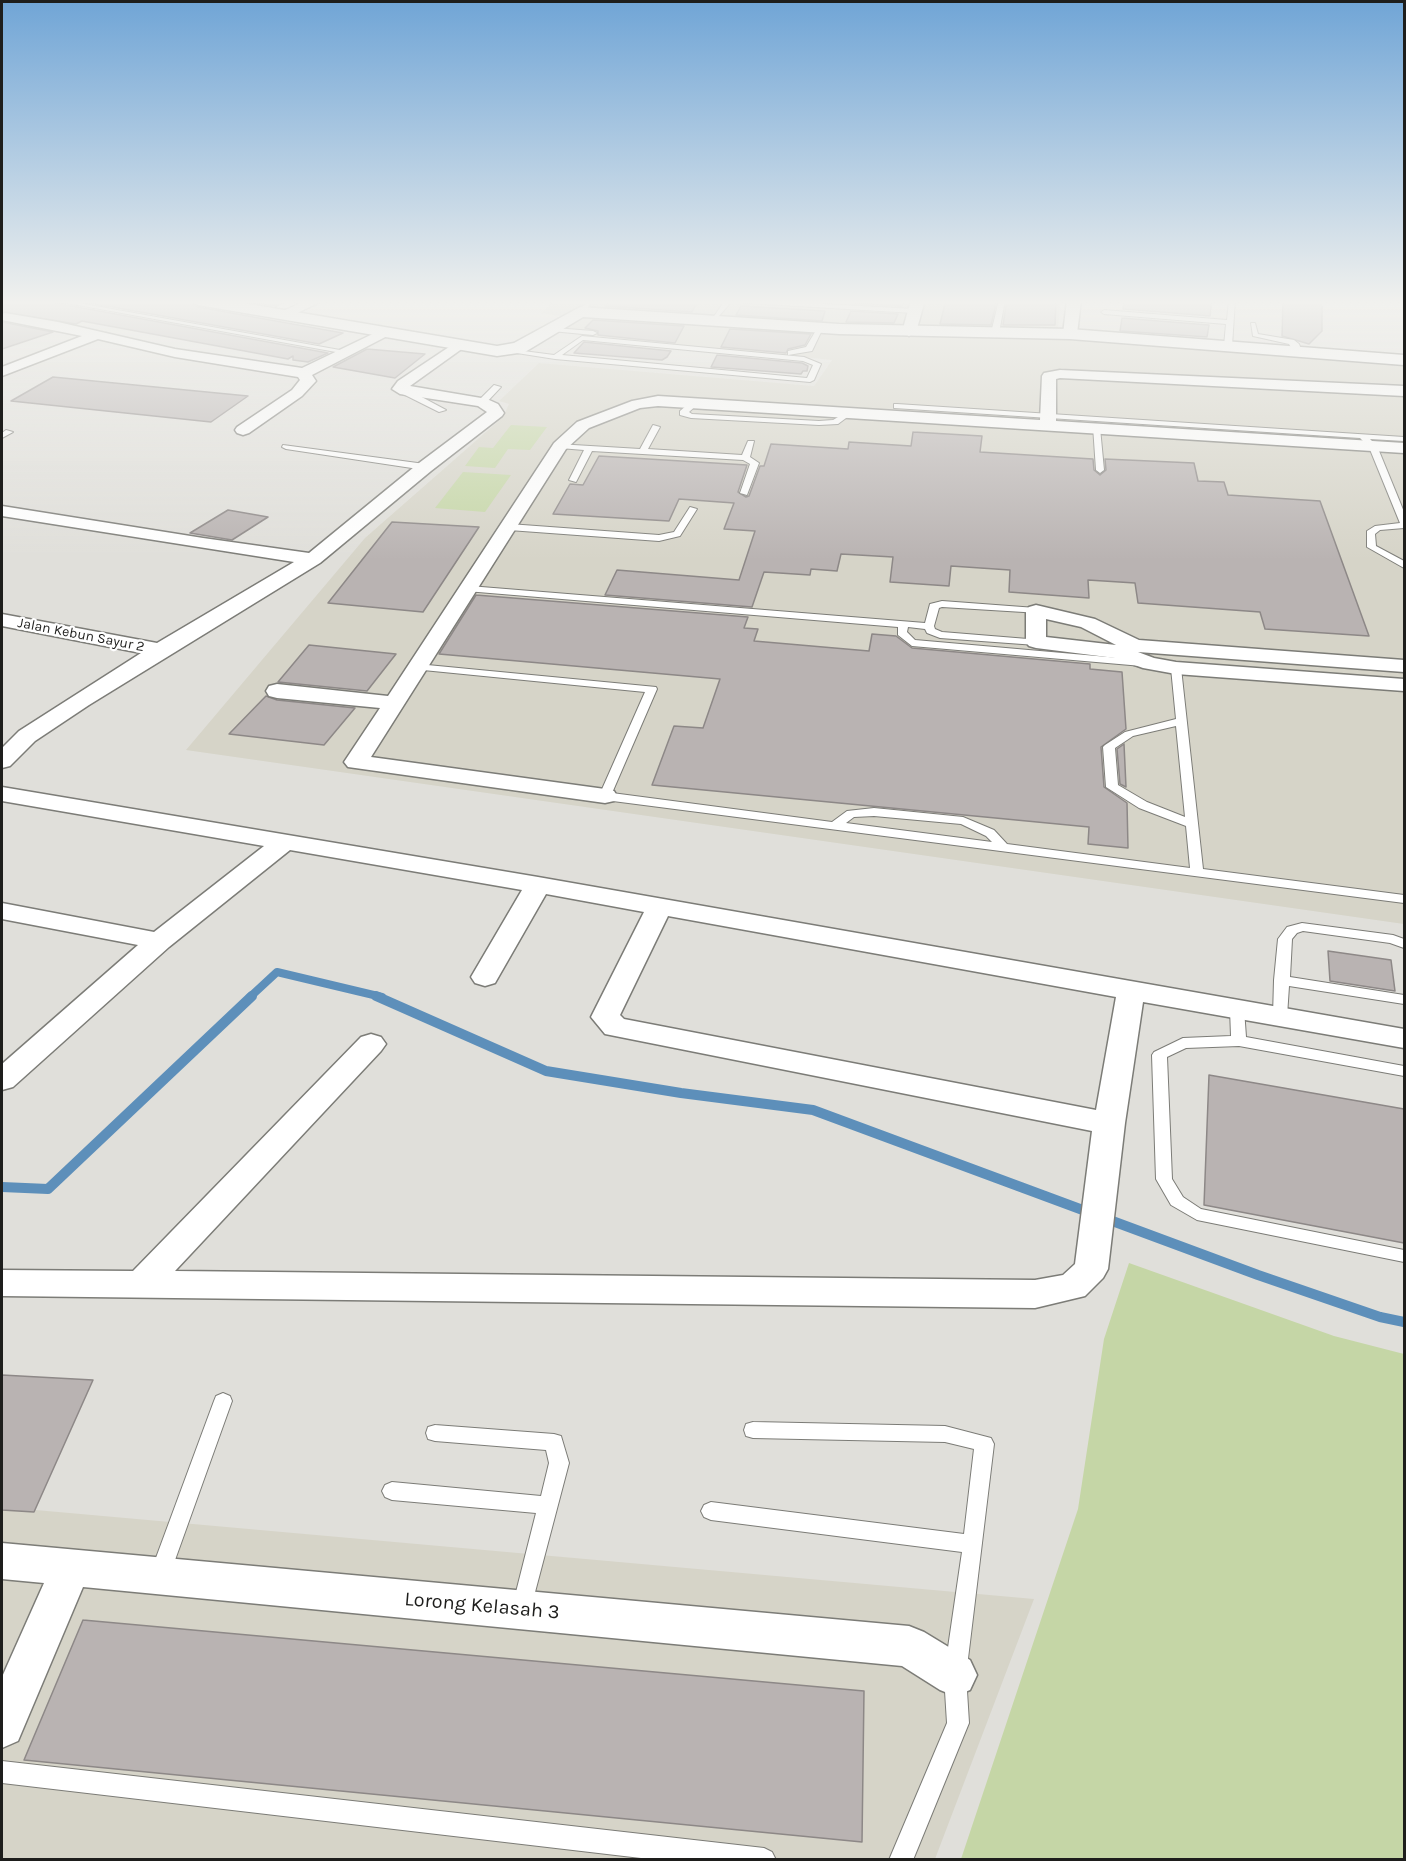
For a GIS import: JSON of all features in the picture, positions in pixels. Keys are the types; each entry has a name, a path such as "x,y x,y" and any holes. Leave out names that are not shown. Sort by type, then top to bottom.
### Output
{"street":[{"path":"243,430 303,387"},
{"path":"1048,420 1049,387"},
{"path":"1315,387 1404,391"},
{"path":"2,761 27,736 160,650 313,559 424,467 496,413 492,407 482,402 400,389"},
{"path":"605,796 356,762 560,446 583,425 637,404 657,401 696,402 850,412 1048,420 1096,428 1368,441 1404,448"},
{"path":"2,511 203,544 313,559"},
{"path":"1404,666 1278,666 1176,668 1150,664 1119,652 1036,642 1036,611 1088,623 1127,643 1139,646 1278,666 1404,685"},
{"name":"Jalan Kebun Sayur 2","path":"2,620 160,650"},
{"path":"277,691 394,703"},
{"path":"2,794 538,885 1404,1039"},
{"path":"2,1080 13,1058 285,842"},
{"path":"485,977 538,885"},
{"path":"659,908 605,1017 615,1027 1109,1123"},
{"path":"2,911 159,941"},
{"path":"2,1283 1035,1294 1073,1286 1091,1269 1109,1123 1131,990"},
{"path":"143,1283 371,1044"},
{"name":"Lorong Kelasah 3","path":"2,1561 909,1646 955,1675"},
{"path":"2,1726 71,1568"}],"lane":[{"path":"482,402 497,387"},
{"path":"400,389 442,410"},
{"path":"897,406 1048,420 1368,441 1404,439"},
{"path":"643,450 656,427"},
{"path":"1096,428 1100,470"},
{"path":"1368,441 1404,523 1378,528 1370,533 1372,547 1404,565"},
{"path":"745,458 751,443"},
{"path":"560,446 745,458 755,463 744,493"},
{"path":"286,447 424,467"},
{"path":"573,480 590,447"},
{"path":"509,527 659,538 677,534 693,509"},
{"path":"469,589 929,626"},
{"path":"1036,611 942,604 934,606 929,626 931,631 940,635 1036,642"},
{"path":"904,624 902,633 912,643 1150,664"},
{"path":"417,667 652,689 605,796 1404,899"},
{"path":"1176,668 1197,871"},
{"path":"1182,721 1129,734 1109,747 1112,787 1143,805 1192,824"},
{"path":"836,825 851,814 874,812 963,821 990,832 1003,847"},
{"path":"1280,1016 1285,939 1292,930 1302,927 1393,939 1404,944"},
{"path":"1281,980 1404,1000"},
{"path":"1237,1009 1239,1041"},
{"path":"1404,1071 1239,1041 1183,1043 1159,1055 1164,1179 1177,1201 1197,1214 1404,1256"},
{"path":"159,1576 223,1401"},
{"path":"753,1430 945,1434 984,1444 955,1675 958,1723 901,1860"},
{"path":"435,1433 554,1442 559,1463 521,1610"},
{"path":"392,1491 547,1505"},
{"path":"711,1510 973,1544"},
{"path":"2,1772 764,1860"}],"shaded area":[{"path":"514,387 1404,387 1404,924 186,750 365,538 503,417 509,404 499,401"},
{"path":"2,1507 1034,1599 935,1859 2,1859"}],"green space":[{"path":"511,425 547,427 530,450 508,449 495,468 465,466 479,447 493,448"},
{"path":"463,472 511,475 485,512 435,508"},
{"path":"1129,1263 1334,1336 1404,1354 1404,1859 961,1859 1078,1509 1104,1339"}],"building":[{"path":"36,387 154,387 248,396 211,422 11,401"},
{"path":"913,432 982,436 980,452 1093,459 1094,470 1100,475 1106,470 1105,459 1194,463 1198,481 1224,482 1228,495 1320,501 1369,636 1265,629 1260,612 1138,603 1135,583 1088,580 1089,598 1009,592 1010,570 951,566 949,586 890,582 893,557 841,554 837,571 811,569 810,575 764,572 752,607 605,595 617,570 739,580 755,531 724,529 734,503 679,499 669,521 553,514 570,484 583,485 599,456 747,465 738,492 746,497 749,496 760,466 764,466 771,444 848,449 849,442 911,446"},
{"path":"228,510 268,517 232,540 190,533"},
{"path":"392,522 479,527 423,612 328,603"},
{"path":"476,595 748,617 744,628 758,629 754,641 869,651 872,634 896,636 912,648 1090,664 1090,669 1122,672 1126,729 1101,747 1104,787 1127,803 1128,848 1088,844 1089,827 652,785 674,726 703,728 720,679 439,654"},
{"path":"309,645 396,654 367,691 278,682"},
{"path":"266,696 277,700 355,708 324,745 229,734"},
{"path":"1124,744 1126,787 1120,784 1117,749"},
{"path":"1328,951 1391,960 1395,991 1330,981"},
{"path":"1209,1075 1404,1109 1404,1243 1204,1205"},
{"path":"2,1375 93,1380 34,1512 2,1510"},
{"path":"83,1620 864,1691 862,1842 24,1760"}],"waterway":[{"path":"250,997 277,972 382,997"},
{"path":"2,1187 48,1189 252,996"},
{"path":"376,996 546,1071 681,1093 813,1110 1258,1275 1380,1317 1404,1322"}]}
